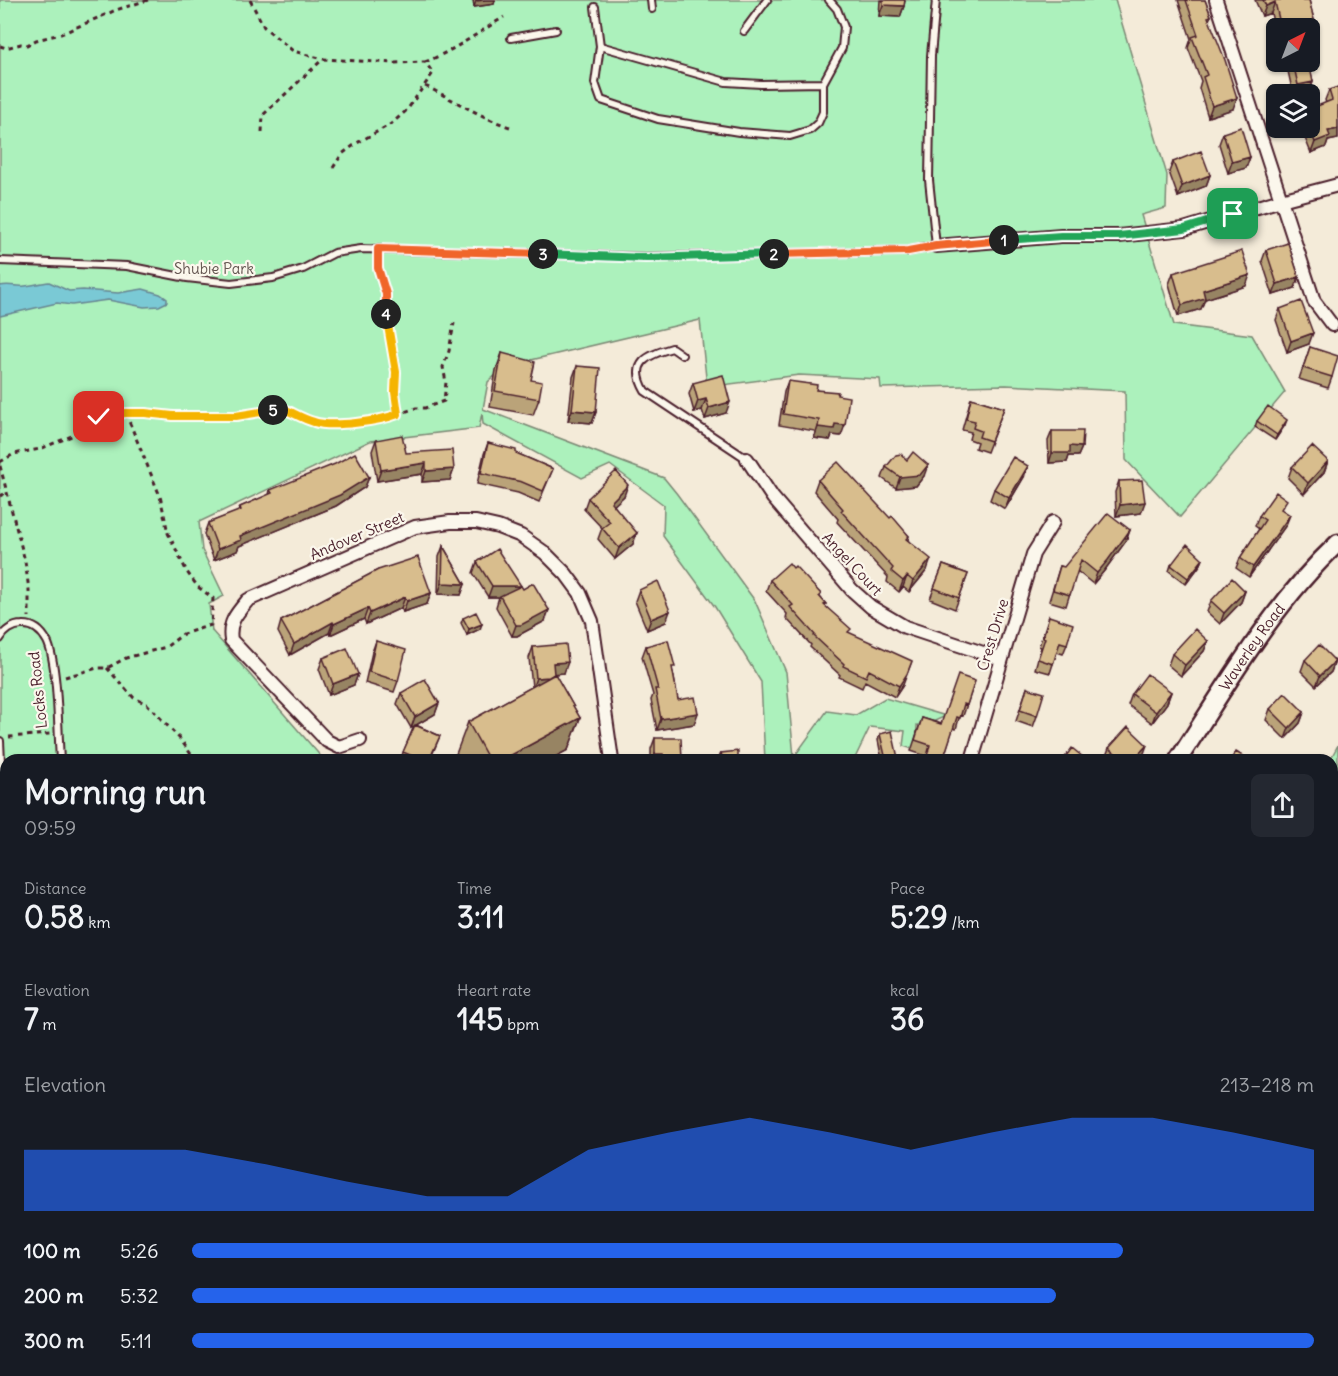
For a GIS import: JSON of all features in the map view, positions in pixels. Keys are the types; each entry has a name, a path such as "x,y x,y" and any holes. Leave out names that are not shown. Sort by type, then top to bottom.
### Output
{"main road":[{"name":"Waverley Road","path":"1182,754 1279,608 1303,578 1338,543"}],"street":[{"path":"1216,0 1314,302 1332,325"},
{"path":"936,246 1061,236 1119,236 1184,229 1338,185"},
{"name":"Angel Court","path":"747,459 772,498 852,590 871,607 905,627 1001,659"},
{"name":"Andover Street","path":"360,740 339,747 327,741 231,640 229,628 233,618 248,600 415,527 450,522 476,522 521,536 545,553 580,593 592,621 611,754"},
{"name":"Crest Drive","path":"974,754 1033,554 1053,522"}],"lane":[{"path":"651,0 652,9"},
{"path":"744,31 767,0"},
{"path":"595,7 600,46 595,83 601,100 658,119 739,132 790,136 810,130 818,123 822,112 823,83 843,48 844,27 837,9 829,0"},
{"path":"0,261 127,266 187,278 231,283 273,278 303,268 334,253 378,249 646,258 908,251 936,246 929,180 931,57 936,0"},
{"path":"511,38 556,30"},
{"path":"600,46 726,82 823,83"},
{"path":"682,355 672,348 653,353 643,360 639,370 640,381 645,391 747,459"},
{"path":"0,639 10,628 20,624 29,625"},
{"name":"Locks Road","path":"29,625 41,631 52,653 60,754"}],"path":[{"path":"0,46 6,48 21,44 27,45 148,0"},
{"path":"250,0 264,27 293,51 323,59 393,63 425,62 453,50 465,40 504,17"},
{"path":"262,132 263,115 323,59"},
{"path":"331,171 342,154 391,124 407,110 433,73 425,62"},
{"path":"425,86 470,111 513,128"},
{"path":"378,249 378,268 386,294 386,316 392,339 396,372 395,392 398,414"},
{"path":"29,625 29,590 25,561 0,464 14,454 40,449 74,435 99,417 125,413 203,417 236,416 269,411 279,407 314,422 328,424 361,423 416,408 425,408 444,401 446,382 442,367 449,351 454,323"},
{"path":"54,678 97,668 107,668 126,658 166,647 183,634 211,625 213,598 198,587 187,572 168,533 160,496 125,413"},
{"path":"0,496 6,493"},
{"path":"107,668 134,698 147,704 181,740 191,754"},
{"path":"0,740 40,735"}],"green space":[{"name":"Shubie Park","path":"0,0 1115,0 1167,175 1166,208 1141,215 1174,325 1252,335 1285,392 1180,517 1126,460 1125,391 1006,385 881,388 880,379 799,375 707,387 700,320 506,366 488,382 483,409 664,478 755,601 786,672 794,754 765,754 761,682 715,607 663,536 664,505 610,465 582,478 483,424 482,413 479,428 370,441 199,522 202,550 224,596 209,604 212,631 319,754 0,754"},
{"name":"Shubie Park","path":"885,698 946,716 926,725 917,725 916,750 903,746 905,731 870,727 857,754 796,754 827,711 856,715"}],"water":[{"path":"49,282 69,291 118,293 143,289 160,294 167,299 167,302 159,306 144,307 108,300 72,305 57,303 0,316 0,286 25,286"}],"building":[{"path":"883,0 905,0 904,6 883,5"},
{"path":"1186,0 1205,0 1211,16 1208,17 1237,98 1212,106 1203,77 1207,75 1192,37 1198,35"},
{"path":"1263,0 1309,0 1314,18 1279,18 1275,2 1266,6"},
{"path":"1295,72 1311,72 1313,82 1298,84"},
{"path":"1338,87 1338,129 1328,131 1330,136 1315,142 1313,138 1320,138 1320,105 1332,100 1329,90"},
{"path":"1241,127 1250,157 1232,162 1223,133"},
{"path":"1201,151 1210,175 1182,186 1173,162"},
{"path":"1288,243 1299,277 1277,284 1266,250"},
{"path":"1242,251 1250,275 1203,290 1205,298 1182,305 1173,273"},
{"path":"1301,301 1313,333 1291,341 1280,309"},
{"path":"1310,347 1338,356 1332,377 1303,368"},
{"path":"502,353 535,362 531,380 542,382 539,399 495,391"},
{"path":"577,366 600,368 596,412 572,410"},
{"path":"723,375 730,402 709,408 706,399 698,401 693,383"},
{"path":"788,381 817,385 816,390 838,392 837,395 849,397 845,425 835,424 834,429 818,427 819,420 783,414"},
{"path":"971,398 1004,408 991,441 979,437 981,431 973,428 975,421 966,419"},
{"path":"1268,406 1287,420 1277,435 1257,421"},
{"path":"1052,431 1083,431 1082,447 1070,446 1070,453 1052,453"},
{"path":"402,435 406,453 452,450 454,469 426,471 426,463 381,470 376,440"},
{"path":"488,443 516,450 516,453 553,469 543,491 522,482 481,473"},
{"path":"1312,446 1328,461 1308,483 1292,467"},
{"path":"913,452 928,465 920,475 900,477 886,467 896,455 901,454 907,460"},
{"path":"355,453 369,477 340,495 240,536 241,540 218,549 208,523 241,510 240,507 272,493 270,490 335,464"},
{"path":"1013,457 1028,466 1009,498 994,489"},
{"path":"838,462 890,518 892,516 909,536 906,539 931,559 913,581 907,576 903,581 891,571 893,568 841,511 843,509 818,480"},
{"path":"616,471 628,485 611,502 637,533 619,548 602,528 610,522 588,498"},
{"path":"1142,480 1145,502 1120,505 1119,481"},
{"path":"1276,492 1287,500 1281,509 1290,515 1253,567 1240,558 1265,520 1259,516"},
{"path":"1108,513 1130,530 1097,573 1081,560 1070,595 1053,590 1060,566 1064,567"},
{"path":"1187,544 1203,559 1188,578 1171,565"},
{"path":"443,546 465,584 442,583"},
{"path":"497,549 523,589 533,583 549,610 521,625 516,625 500,596 521,586 492,586 477,562"},
{"path":"418,557 431,593 407,601 405,597 370,613 368,608 334,624 333,622 294,644 281,621 378,570"},
{"path":"789,563 793,568 795,566 821,594 819,596 826,604 824,605 851,629 848,632 912,661 899,686 869,670 866,677 843,666 844,664 814,636 790,607 793,605 770,580"},
{"path":"943,565 968,574 959,598 934,588"},
{"path":"1232,578 1245,591 1224,613 1211,601"},
{"path":"658,581 670,611 651,619 639,590"},
{"path":"476,612 482,624 469,629 463,618"},
{"path":"1049,616 1073,624 1067,644 1060,642 1053,664 1038,659"},
{"path":"1195,629 1208,641 1185,665 1172,654"},
{"path":"668,640 675,667 672,667 678,700 695,697 698,713 661,719 655,689 658,689 646,646"},
{"path":"376,641 406,650 398,681 369,672"},
{"path":"566,644 568,662 553,663 554,674 549,677 536,678 533,647"},
{"path":"1319,645 1335,661 1320,676 1305,660"},
{"path":"347,648 358,674 333,684 323,658"},
{"path":"555,674 580,718 513,754 486,754 468,722"},
{"path":"1147,674 1171,692 1156,712 1132,694"},
{"path":"958,675 975,681 967,705 964,704 960,718 957,717 945,754 928,754 930,745 915,740 922,718 941,724"},
{"path":"425,679 439,703 415,717 401,693"},
{"path":"1027,688 1044,693 1037,716 1020,710"},
{"path":"1285,693 1304,712 1289,728 1270,709"},
{"path":"415,725 440,736 432,754 403,752"},
{"path":"1128,727 1147,745 1139,754 1116,754 1109,748"},
{"path":"892,731 897,754 885,754 880,734"},
{"path":"655,738 681,738 682,754 655,754"},
{"path":"1072,748 1079,754 1068,754"},
{"path":"738,751 738,754 721,753"}],"route":[{"path":"99,417 125,413 203,417 236,416 269,411 279,407 314,422 328,424 361,423 398,414 392,339 386,316 386,294 378,268 378,249 646,258 908,251 936,246 1061,236 1119,236 1184,229 1233,214"}]}
